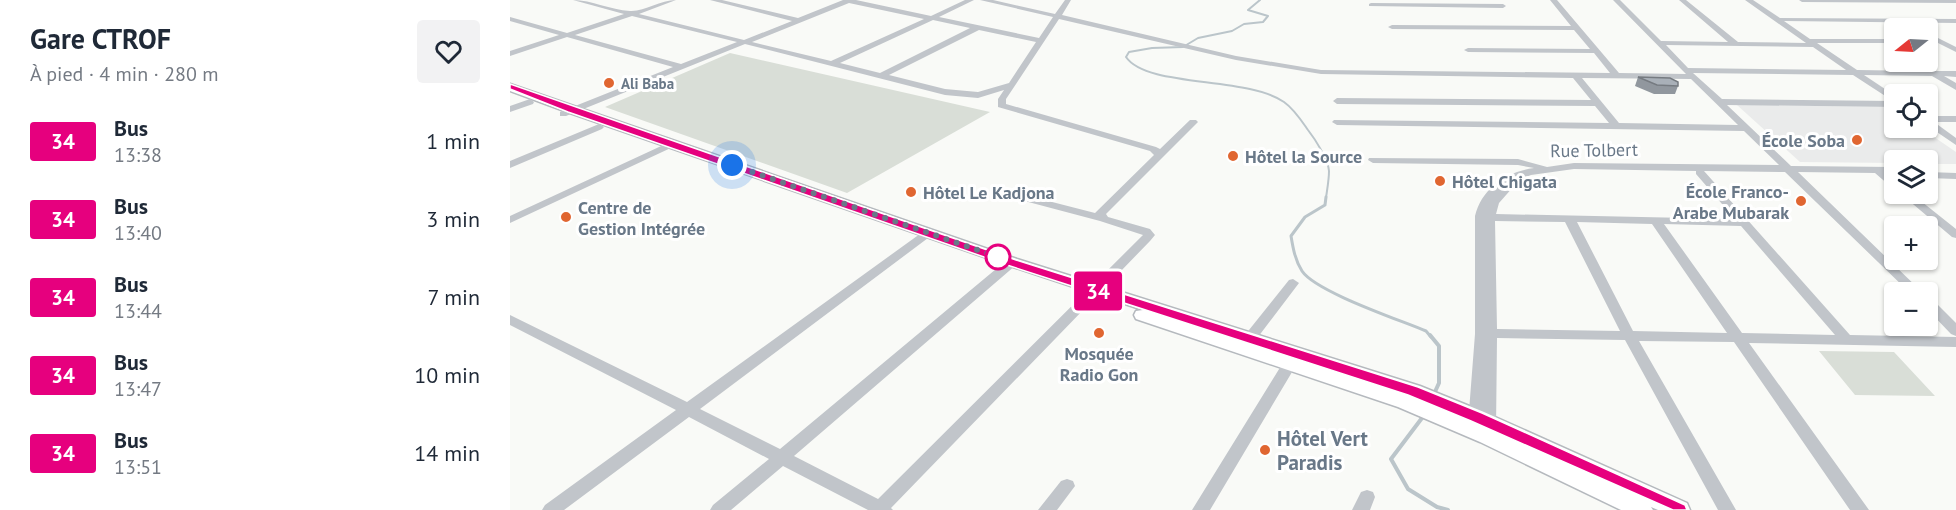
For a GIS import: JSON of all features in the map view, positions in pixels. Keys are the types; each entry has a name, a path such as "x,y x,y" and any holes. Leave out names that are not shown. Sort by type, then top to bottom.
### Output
{"main road":[{"path":"510,87 598,127 667,147"},
{"path":"510,94 1008,266 1409,396 1679,510"},
{"path":"1094,294 1250,338 1293,358"},
{"path":"1474,423 1642,510"}],"street":[{"path":"576,0 881,76 967,95 992,93 1013,84"},
{"path":"510,54 673,0"},
{"path":"713,0 798,20"},
{"path":"567,112 848,0 1041,41"},
{"path":"834,63 971,0"},
{"path":"983,0 1058,15 1187,48 1321,72 1576,76 1956,74"},
{"path":"1068,0 1001,105 1153,149 1159,154"},
{"path":"1553,0 1617,76"},
{"path":"1616,0 1906,282"},
{"path":"1683,0 1736,44"},
{"path":"1748,0 1816,43"},
{"path":"1755,0 1884,91"},
{"path":"1802,0 1956,1"},
{"path":"1924,1 1956,19"},
{"path":"1371,5 1442,3 1508,13 1576,28"},
{"path":"1392,27 1508,13"},
{"path":"510,19 681,67"},
{"path":"1783,19 1884,21"},
{"path":"1938,20 1956,19"},
{"path":"881,76 977,28"},
{"path":"1659,43 1884,41"},
{"path":"1940,42 1956,50"},
{"path":"1468,50 1597,51"},
{"path":"1930,72 1955,87"},
{"path":"1860,73 1884,87"},
{"path":"1576,76 1616,126"},
{"path":"1336,101 1598,103"},
{"path":"510,109 530,102"},
{"path":"1719,102 1884,104"},
{"path":"1938,119 1956,119"},
{"path":"1101,218 1100,214 1193,122"},
{"path":"1337,122 1746,128"},
{"path":"1938,124 1956,135"},
{"path":"510,165 598,127"},
{"path":"1938,127 1956,142"},
{"path":"510,220 667,147"},
{"path":"1373,159 1518,162 1546,168"},
{"name":"Rue Tolbert","path":"1474,423 1482,334 1480,216 1486,198 1496,187 1520,175 1546,168 1574,166 1884,172"},
{"name":"Rue Tolbert","path":"1474,423 1490,333 1489,217 1494,202 1504,189 1525,178 1577,170 1790,171"},
{"path":"1700,172 1845,338"},
{"path":"1938,173 1956,173"},
{"path":"512,322 881,509 1094,294 1149,235 1141,229 1021,197"},
{"path":"1918,204 1956,235"},
{"path":"1489,217 1746,223"},
{"path":"1569,220 1628,334 1727,510"},
{"path":"1656,222 1860,510"},
{"path":"1943,224 1956,224"},
{"path":"551,510 923,237"},
{"path":"719,510 1008,266"},
{"path":"1250,338 1293,283"},
{"path":"1938,313 1956,331"},
{"path":"1490,333 1845,338 1956,342"},
{"path":"1202,510 1293,358"},
{"path":"1047,510 1067,486"}],"shaded area":[{"path":"730,53 990,112 847,193 605,107"},
{"name":"École Soba","path":"1737,105 1884,107 1884,138 1936,138 1956,152 1956,164 1938,164 1938,150 1884,150 1884,163 1800,162"},
{"path":"1819,351 1894,352 1935,396 1855,395"}],"building":[{"path":"1638,77 1670,78 1678,82 1678,86 1657,85"}],"waterway":[{"path":"1260,0 1248,10 1268,16 1263,22 1244,24 1232,31 1198,38 1183,47 1152,48 1129,52 1126,57 1137,67 1154,73 1247,88 1284,102 1303,122 1326,161 1329,171 1326,198"},
{"path":"1326,197 1325,205 1305,217 1291,236 1296,258 1302,271 1324,288 1426,331 1431,337"},
{"path":"1430,335 1439,346 1439,383 1434,394"},
{"path":"1425,414 1391,459 1408,489 1437,507 1448,510"}],"bus line":[{"name":"34","path":"510,87 1097,291 1296,352 1413,391 1477,417 1679,510"}],"place":[{"name":"Ali Baba","path":"609,83"},
{"name":"École Soba","path":"1857,140"},
{"name":"Hôtel la Source","path":"1233,156"},
{"name":"Hôtel Chigata","path":"1440,181"},
{"name":"Hôtel Le Kadjona","path":"911,192"},
{"name":"École Franco- Arabe Mubarak","path":"1801,201"},
{"name":"Centre de Gestion Intégrée","path":"566,217"},
{"name":"Mosquée Radio Gon","path":"1099,333"},
{"name":"Hôtel Vert Paradis","path":"1265,450"}],"route":[{"path":"732,165 998,257"}]}
